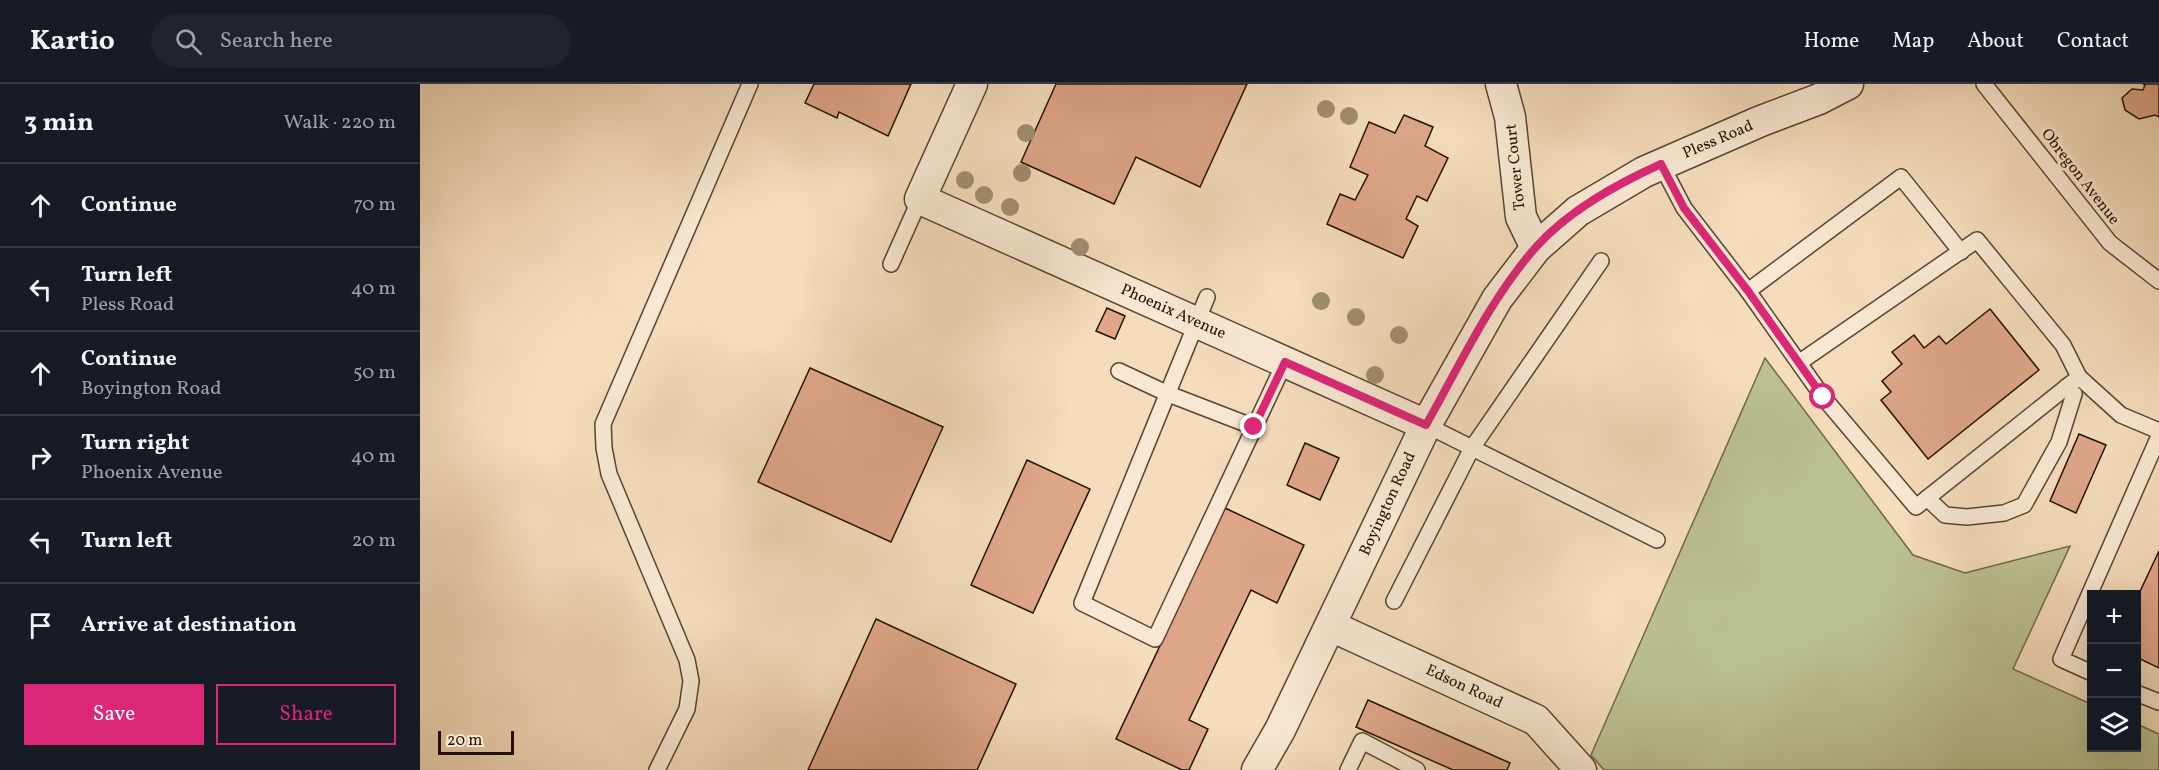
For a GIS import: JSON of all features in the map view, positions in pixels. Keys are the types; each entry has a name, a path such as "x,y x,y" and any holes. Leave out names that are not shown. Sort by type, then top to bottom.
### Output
{"street":[{"path":"920,199 972,84"},
{"name":"Tower Court","path":"1502,84 1510,117 1521,217 1536,248"},
{"name":"Pless Road","path":"1536,248 1578,211 1615,188 1661,164 1819,99 1848,84"},
{"name":"Phoenix Avenue","path":"920,199 1201,310 1285,362 1426,425"},
{"name":"Boyington Road","path":"1257,770 1280,730 1331,626 1426,425 1497,299 1536,248"},
{"name":"Edson Road","path":"1331,626 1536,720 1581,770"}],"lane":[{"path":"657,770 687,709 691,681 687,660 609,474 604,448 603,424 750,84"},
{"name":"Obregon Avenue","path":"1984,84 2109,243 2159,281"},
{"path":"1661,164 1684,208 1748,291 1823,397 1916,507 2079,377"},
{"path":"1748,291 1901,177 1961,252"},
{"path":"891,264 920,199"},
{"path":"1800,362 1977,240 2063,345 2079,377 2121,415 2159,431"},
{"path":"1394,601 1472,448 1601,261"},
{"path":"1201,310 1082,603 1155,639 1285,362"},
{"path":"1119,371 1166,393 1254,427"},
{"path":"1927,498 1945,515 1967,517 2004,513 2024,505 2063,432 2074,394 2066,387"},
{"path":"1426,425 1657,540"},
{"path":"2087,671 2061,659 2159,436"},
{"path":"2141,695 2159,702"},
{"path":"1348,770 1362,741 1412,769"}],"green space":[{"path":"1765,358 1913,555 1965,573 2070,546 2013,669 2087,702 2087,752 2141,752 2141,726 2159,734 2159,770 1604,770 1591,755"}],"building":[{"path":"814,84 911,84 888,136 839,112 837,118 805,103"},
{"path":"1056,84 1247,84 1200,187 1136,157 1114,204 1021,162"},
{"path":"2143,84 2159,84 2159,117 2155,115 2139,119 2125,110 2122,98 2132,89 2143,90 2145,85"},
{"path":"1404,115 1433,127 1425,146 1448,158 1427,201 1417,196 1406,219 1418,226 1403,258 1327,224 1340,194 1355,200 1368,175 1350,167 1369,122 1395,133"},
{"path":"1107,308 1125,316 1115,339 1096,331"},
{"path":"1990,309 2039,370 1928,459 1881,400 1891,392 1882,381 1902,364 1892,352 1914,335 1924,348 1939,336 1946,344"},
{"path":"810,368 943,427 891,542 758,482"},
{"path":"2079,434 2106,445 2076,513 2050,501"},
{"path":"1305,443 1339,458 1320,500 1287,485"},
{"path":"1027,460 1090,489 1033,613 971,585"},
{"path":"1225,508 1304,545 1277,603 1251,590 1189,720 1208,729 1189,770 1182,770 1116,739"},
{"path":"2159,551 2159,668 2141,659 2141,590"},
{"path":"876,619 1016,684 977,770 808,770"},
{"path":"1368,700 1510,763 1507,770 1453,770 1356,727"}],"route":[{"path":"1254,427 1285,362 1426,425 1497,299 1536,248 1578,211 1661,164 1684,208 1748,291 1823,397"}]}
